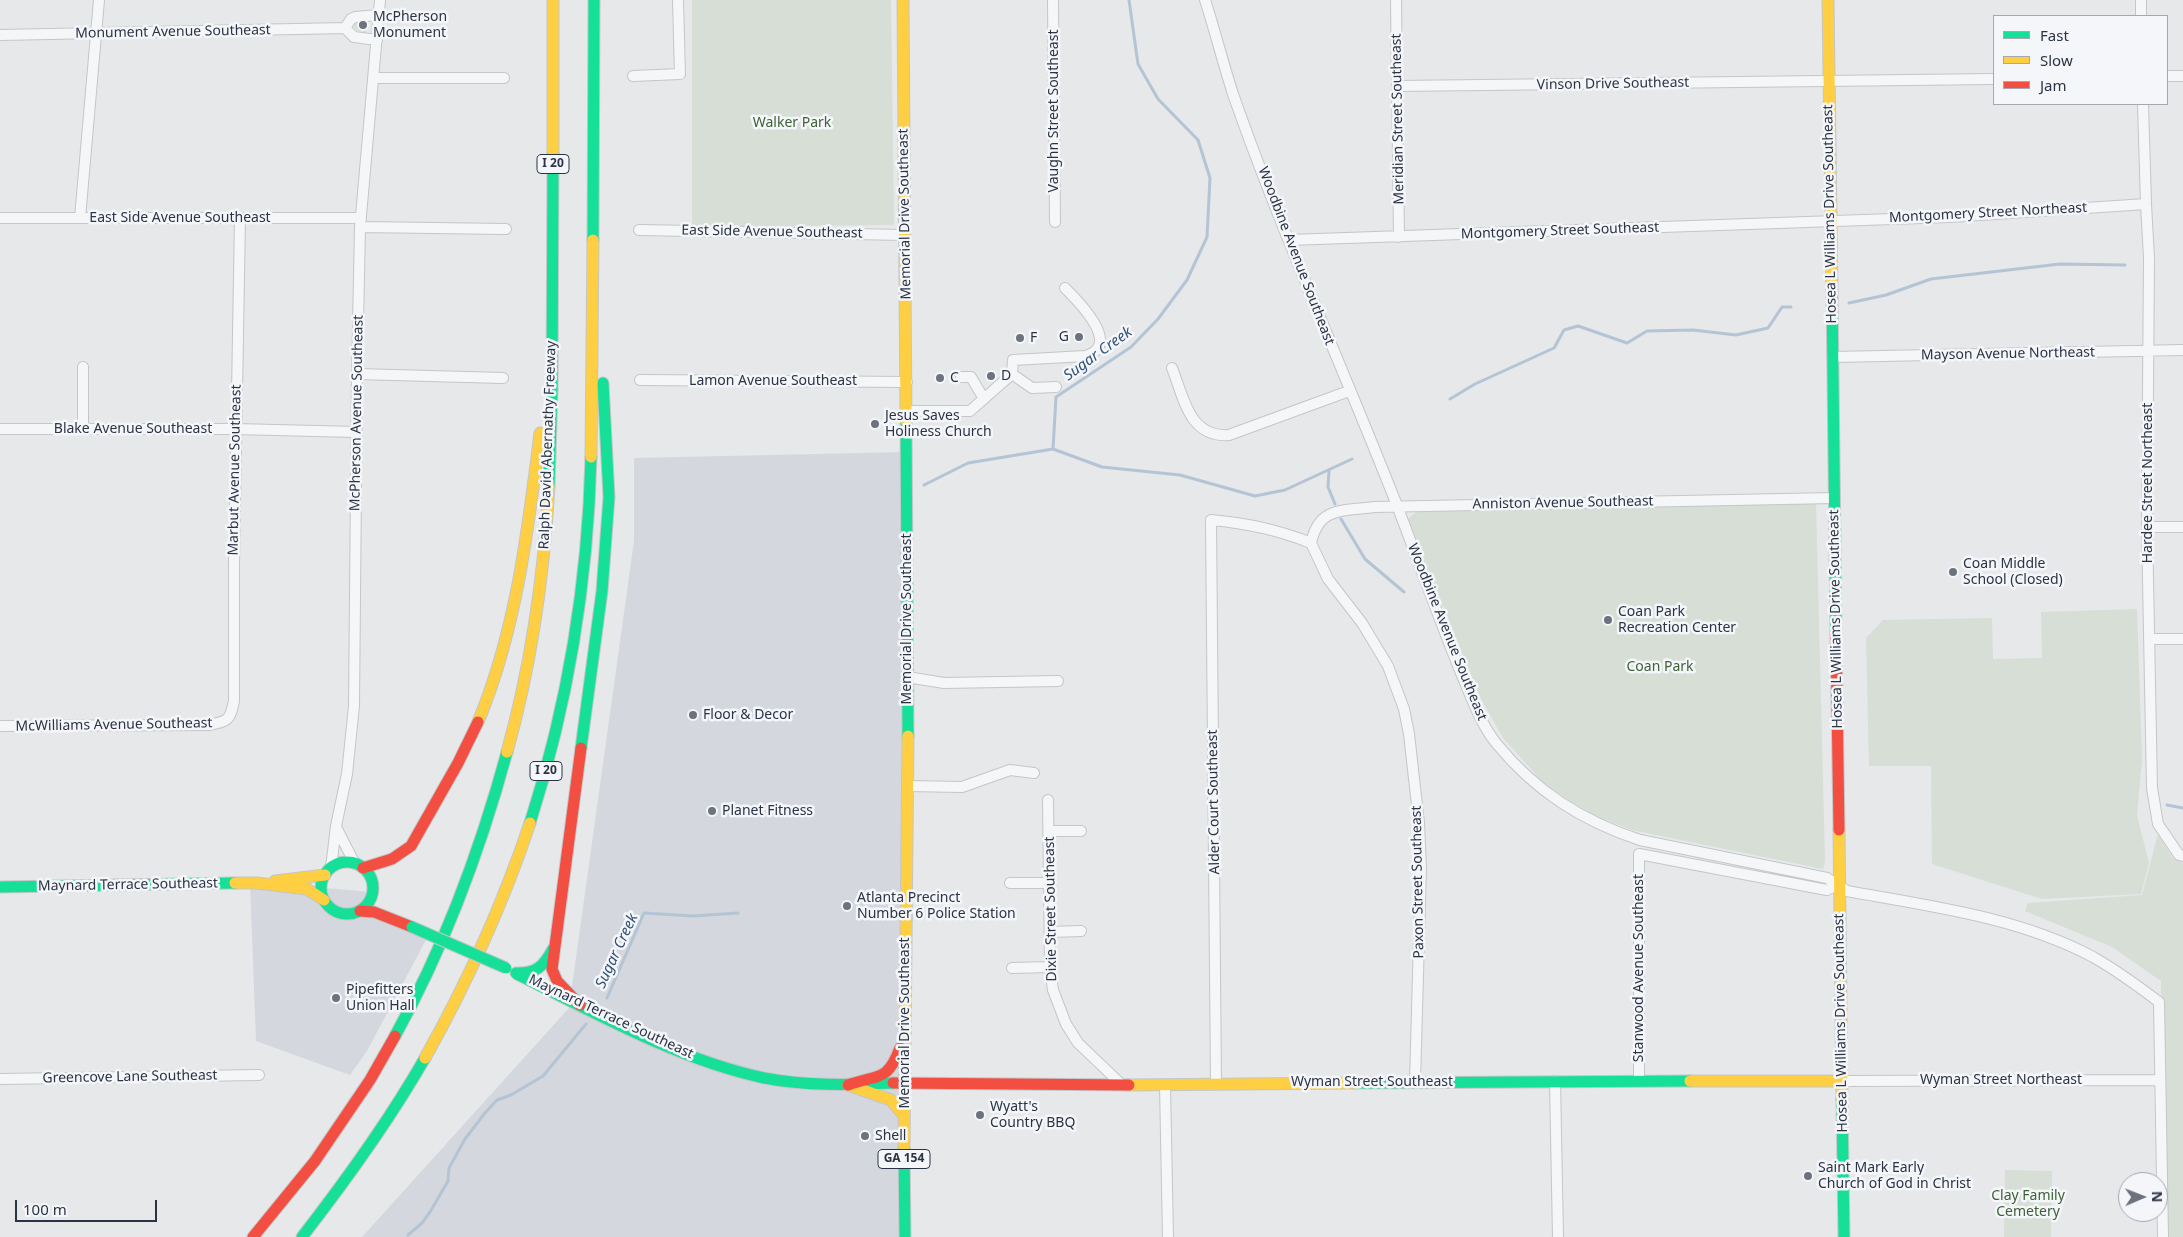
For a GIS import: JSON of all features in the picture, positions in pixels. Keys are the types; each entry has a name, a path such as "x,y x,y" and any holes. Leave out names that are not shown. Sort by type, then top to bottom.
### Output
{"main road":[{"name":"Ralph David Abernathy Freeway","path":"253,1237 308,1169 361,1093 399,1032 436,960 464,892 499,789 527,670 544,555 550,461 553,0"},
{"name":"I 20","path":"302,1237 331,1202 388,1123 451,1012 521,850 543,783 564,700 574,647 588,542 592,475 594,0"},
{"name":"Memorial Drive Southeast","path":"903,0 907,382 908,786 903,1083 905,1237"},
{"name":"Hosea L Williams Drive Southeast","path":"1828,0 1844,1237"},
{"path":"580,1005 557,981 552,969 596,648 608,524 608,442 593,246"},
{"path":"359,866 388,861 410,848 467,748 487,700 507,628 526,536 552,327"},
{"path":"374,890 367,906 360,911 344,914 329,907 324,900 322,883 328,872 347,862 359,866 369,874 379,904 389,917"},
{"name":"Maynard Terrace Southeast","path":"0,888 257,883 328,872"},
{"name":"Maynard Terrace Southeast","path":"257,883 307,889 324,900"},
{"name":"Maynard Terrace Southeast","path":"360,911 374,912 389,917 511,971 674,1049 745,1074 798,1082 848,1085 903,1083"},
{"path":"511,971 528,974 536,972 547,960 555,942"},
{"path":"848,1085 873,1079 890,1070 895,1062 904,1036"},
{"name":"Wyman Street Southeast","path":"903,1083 1165,1085 1555,1081 1842,1081"},
{"path":"848,1085 891,1100 904,1116"}],"street":[{"path":"80,218 99,0"},
{"name":"McPherson Avenue Southeast","path":"328,872 347,774 354,706 356,374 361,223 380,0"},
{"path":"633,76 680,74 678,0"},
{"name":"Vaughn Street Southeast","path":"1053,0 1055,222"},
{"name":"Woodbine Avenue Southeast","path":"1205,0 1233,92 1289,240 1445,633 1478,711 1495,741 1520,770 1560,804 1595,824 1640,840 1827,878 1839,884 1847,891 1992,920 2044,936 2092,957 2128,979 2159,1002 2160,1080"},
{"name":"Meridian Street Southeast","path":"1396,0 1399,237"},
{"path":"2140,0 2141,15"},
{"path":"346,28 352,18 379,15"},
{"name":"Monument Avenue Southeast","path":"0,35 346,28 354,37 377,40"},
{"path":"2168,76 2183,76"},
{"path":"374,78 504,78"},
{"name":"Vinson Drive Southeast","path":"1397,86 1993,79"},
{"name":"Hardee Street Northeast","path":"2143,105 2146,204 2150,258 2147,527 2152,788 2158,824 2181,856"},
{"name":"Montgomery Street Northeast","path":"1830,221 2146,204"},
{"name":"East Side Avenue Southeast","path":"0,218 240,219 506,229"},
{"name":"Marbut Avenue Southeast","path":"228,720 231,716 234,701 235,429 240,219"},
{"name":"Montgomery Street Southeast","path":"1289,240 1830,221"},
{"name":"East Side Avenue Southeast","path":"639,230 905,234"},
{"path":"907,411 970,411 1012,374 1013,360 1093,354 1099,346 1098,329 1084,306 1065,288"},
{"name":"Mayson Avenue Northeast","path":"1832,357 2183,350"},
{"path":"83,367 83,428"},
{"path":"1172,368 1190,414 1196,424 1203,431 1220,436 1228,435 1349,391"},
{"path":"356,374 503,378"},
{"path":"1012,374 1032,388 1056,387"},
{"path":"961,377 971,377 984,399"},
{"name":"Lamon Avenue Southeast","path":"640,380 907,382"},
{"name":"Blake Avenue Southeast","path":"0,429 235,429 356,432"},
{"name":"Anniston Avenue Southeast","path":"1311,543 1316,525 1333,512 1396,506 1834,498"},
{"name":"Alder Court Southeast","path":"1216,1084 1211,520 1241,523 1286,533 1311,543"},
{"path":"2147,527 2183,527"},
{"name":"Paxon Street Southeast","path":"1311,543 1328,579 1366,630 1388,666 1404,709 1409,734 1419,823 1421,868 1415,1082"},
{"path":"2149,639 2183,639"},
{"path":"907,677 944,682 1058,681"},
{"name":"McWilliams Avenue Southeast","path":"0,726 209,725 228,720"},
{"path":"908,786 962,787 1010,770 1034,773"},
{"name":"Dixie Street Southeast","path":"1048,800 1051,883 1050,967 1058,1006 1078,1043 1121,1084"},
{"path":"336,826 359,866"},
{"path":"1050,831 1081,831"},
{"name":"Stanwood Avenue Southeast","path":"1639,1081 1639,854 1828,890 1839,884"},
{"path":"1010,883 1051,883"},
{"path":"1050,932 1080,930"},
{"path":"1012,968 1050,967"},
{"name":"Greencove Lane Southeast","path":"0,1078 259,1075"},
{"path":"2160,1080 2163,1237"},
{"name":"Wyman Street Northeast","path":"1842,1081 2160,1080"},
{"path":"1555,1081 1558,1237"},
{"path":"1165,1085 1168,1237"}],"shaded area":[{"path":"906,452 910,1237 362,1237 569,1008 634,541 634,458"},
{"path":"250,882 373,892 364,905 428,936 367,1051 350,1075 256,1041"}],"green space":[{"name":"Walker Park","path":"692,0 891,0 894,225 692,227"},
{"path":"368,17 366,33 357,30 354,26 356,21"},
{"name":"Coan Park","path":"1816,503 1825,861 1823,869 1632,830 1598,817 1570,801 1542,781 1503,738 1480,697 1408,519 1416,512"},
{"path":"2137,609 2142,759 2137,815 2149,863 2141,894 2042,899 1932,864 1931,766 1869,766 1866,638 1883,620 1992,618 1993,659 2042,658 2041,612"},
{"path":"2158,834 2172,857 2183,863 2183,1237 2164,1237 2164,1222 2168,1222 2168,1172 2163,1172 2161,981 2112,947 2025,911 2028,903 2142,895"},
{"name":"Clay Family Cemetery","path":"2005,1170 2052,1171 2051,1237 2004,1237"}],"waterway":[{"name":"Sugar Creek","path":"1053,449 1056,397 1131,347 1158,319 1187,280 1207,237 1210,178 1198,140 1158,99 1138,64 1129,0"},
{"path":"1849,303 1886,295 1931,279 2060,264 2125,265"},
{"path":"1450,399 1475,384 1554,348 1564,330 1578,326 1627,343 1647,331 1693,330 1736,335 1768,328 1782,307 1791,307"},
{"path":"924,485 968,463 1053,449 1102,467 1180,475 1255,496 1285,490 1352,459"},
{"path":"1329,471 1328,487 1335,504"},
{"path":"1341,519 1365,559 1404,592"},
{"path":"2167,805 2183,808"},
{"name":"Sugar Creek","path":"607,998 644,913 693,916 738,913"},
{"name":"Sugar Creek","path":"408,1235 422,1223 430,1212 448,1181 449,1168 465,1139 485,1113 497,1100 511,1095 543,1076 586,1024"}],"traffic: fast":[{"path":"593,240 594,0"},
{"path":"549,486 552,389 553,154"},
{"path":"1832,293 1836,633"},
{"path":"581,748 602,591 609,497 603,383"},
{"path":"906,421 908,736"},
{"path":"530,823 555,733 574,642 586,550 591,457"},
{"path":"395,1036 430,968 460,897 485,825 507,752"},
{"path":"347,862 361,866 369,874 373,888 369,902 361,910 347,914 333,910 325,902 321,888 325,874 333,866 347,862"},
{"path":"0,887 235,883"},
{"path":"412,927 506,968"},
{"path":"516,973 529,972 539,968 553,949"},
{"path":"517,974 638,1034 701,1060 732,1070 780,1081 812,1084 893,1083"},
{"path":"302,1237 367,1149 425,1058"},
{"path":"1355,1083 1690,1081"},
{"path":"1842,1100 1844,1237"},
{"path":"904,1148 905,1237"}],"traffic: slow":[{"path":"553,0 553,154"},
{"path":"903,0 906,421"},
{"path":"1828,0 1832,293"},
{"path":"591,457 593,240"},
{"path":"478,722 502,652 519,580 531,507 540,433"},
{"path":"507,752 530,654 544,553 549,486"},
{"path":"904,1148 908,736"},
{"path":"425,1058 483,943 530,823"},
{"path":"1839,830 1842,1100"},
{"path":"275,881 325,875"},
{"path":"235,883 257,883 307,889 324,900"},
{"path":"1690,1081 1842,1081"},
{"path":"1129,1085 1355,1083"},
{"path":"848,1085 891,1100 904,1116"}],"traffic: jam":[{"path":"1836,633 1839,830"},
{"path":"363,868 392,859 411,846 458,763 478,722"},
{"path":"580,1005 557,981 552,969 581,748"},
{"path":"360,911 374,912 412,927"},
{"path":"253,1237 315,1161 370,1080 395,1036"},
{"path":"848,1085 880,1076 886,1072 891,1067 900,1048"},
{"path":"893,1083 1129,1085"}],"place":[{"name":"McPherson Monument","path":"363,25"},
{"name":"G","path":"1079,337"},
{"name":"F","path":"1020,338"},
{"name":"D","path":"991,376"},
{"name":"C","path":"940,378"},
{"name":"Jesus Saves Holiness Church","path":"875,424"},
{"name":"Coan Middle School (Closed)","path":"1953,572"},
{"name":"Coan Park Recreation Center","path":"1608,620"},
{"name":"Floor & Decor","path":"693,715"},
{"name":"Planet Fitness","path":"712,811"},
{"name":"Atlanta Precinct Number 6 Police Station","path":"847,906"},
{"name":"Pipefitters Union Hall","path":"336,998"},
{"name":"Wyatt's Country BBQ","path":"980,1115"},
{"name":"Shell","path":"865,1136"},
{"name":"Saint Mark Early Church of God in Christ","path":"1808,1176"}]}
